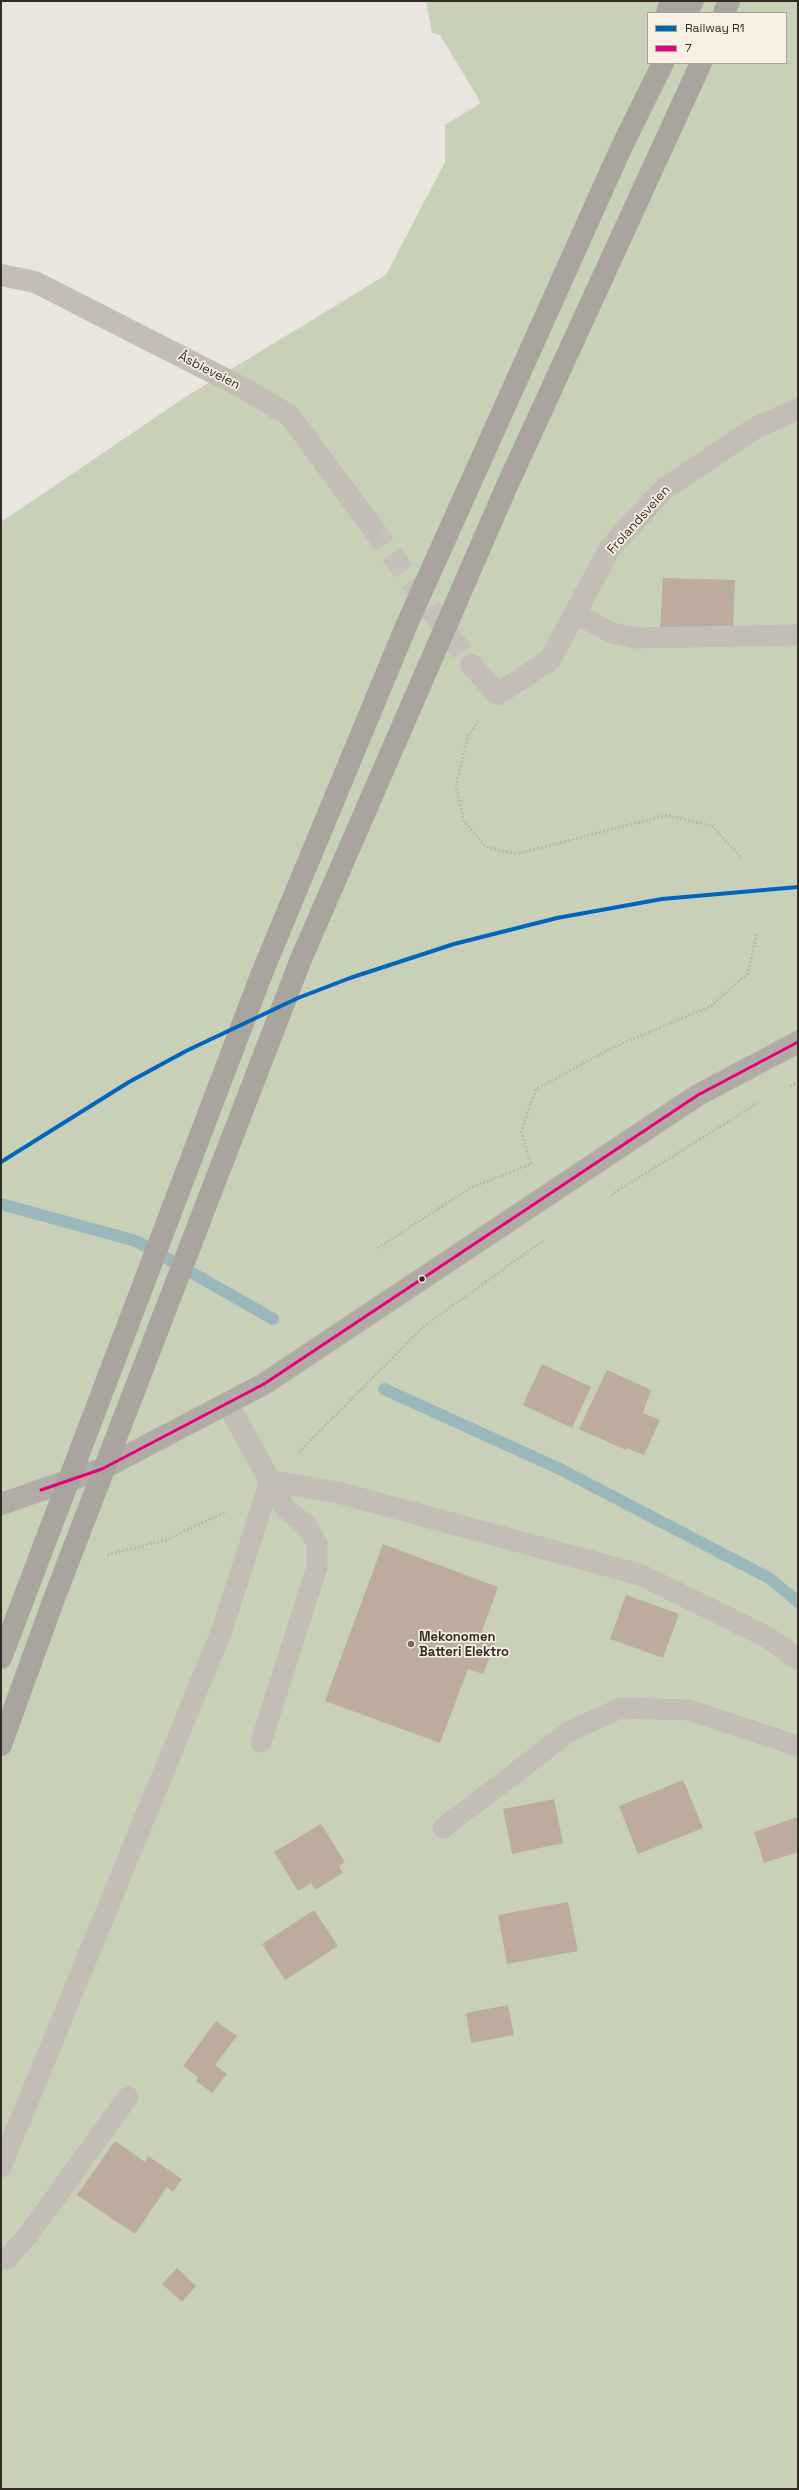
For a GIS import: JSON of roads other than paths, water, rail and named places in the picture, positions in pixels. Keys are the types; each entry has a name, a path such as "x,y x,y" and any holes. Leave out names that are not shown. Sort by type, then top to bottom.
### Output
{"highway":[{"path":"667,12 671,1"},
{"path":"688,12 693,1"},
{"path":"724,12 729,1"},
{"path":"622,146 650,64"},
{"path":"1,1658 262,973 407,624 622,146 663,64"},
{"path":"1,1745 58,1588 301,959 506,488 701,64"}],"main road":[{"path":"1,1504 102,1469 228,1404 287,1370 698,1095 798,1042"}],"street":[{"name":"Åsbieveien","path":"1,275 35,282 245,390 290,416 372,527"},
{"name":"Frolandsveien","path":"471,665 498,694 550,660 610,548 664,489 756,428 798,408"},
{"path":"228,1404 270,1481 340,1494 642,1575 767,1637 798,1659"}],"lane":[{"path":"576,614 612,633 635,638 798,635"},
{"path":"261,1742 317,1567 317,1543 306,1525 285,1508 270,1481"},
{"path":"1,2167 222,1630 270,1481"},
{"path":"443,1828 570,1731 621,1708 690,1710 798,1746"},
{"path":"1,2258 8,2259 28,2235 128,2097"}],"waterway":[{"path":"1,1204 136,1241 273,1319"},
{"path":"384,1389 560,1469 769,1578 798,1602"}],"tunnel":[{"path":"372,527 471,665"}],"rail line":[{"name":"R1","path":"1,1162 129,1082 186,1051 298,998 350,978 454,944 557,918 662,899 798,887"}],"place":[{"name":"Mekonomen Batteri Elektro","path":"411,1644"}]}
